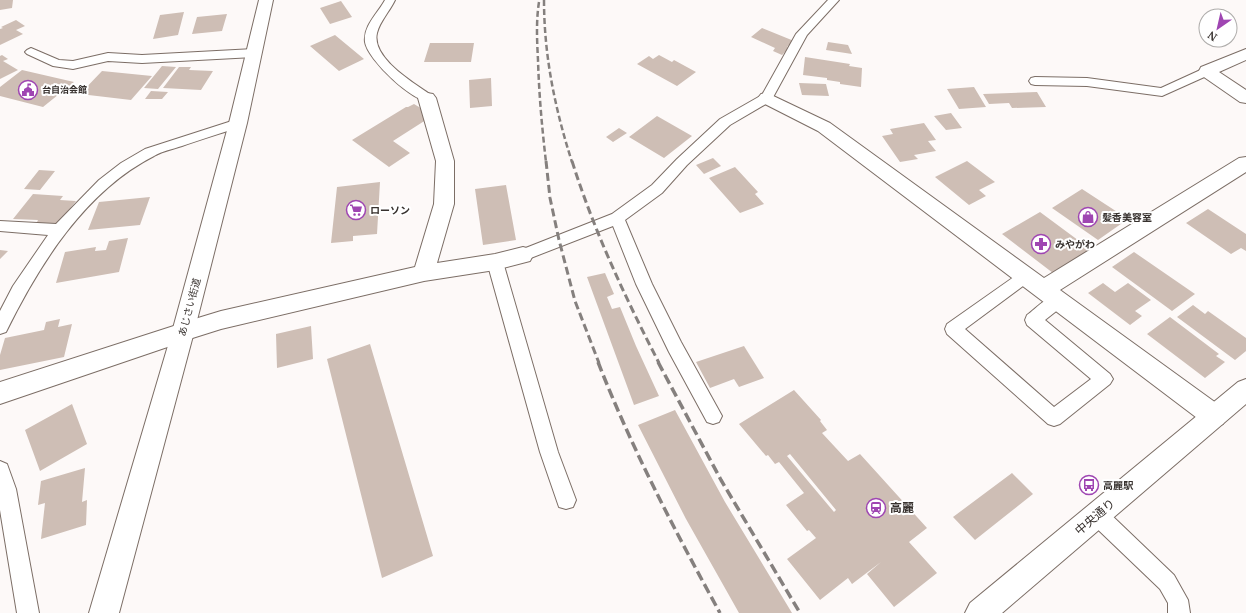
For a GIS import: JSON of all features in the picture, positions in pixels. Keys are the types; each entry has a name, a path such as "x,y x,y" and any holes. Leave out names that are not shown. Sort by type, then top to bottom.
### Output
{"main road":[{"name":"あじさい街道","path":"104,613 183,332 238,123 266,0"},
{"path":"1207,71 1246,54"},
{"path":"1207,71 1246,98"},
{"path":"424,272 444,204 445,161 427,98"},
{"path":"768,98 824,127 1214,416"},
{"path":"1051,295 1246,163"},
{"path":"0,393 220,320 424,272 494,262 523,255"},
{"name":"中央通り","path":"980,613 1246,389"}],"lane":[{"path":"390,0 371,33 371,41 374,49 380,61 402,80 427,98"},
{"path":"523,255 617,218 657,189 682,162 725,122 768,98 802,34 834,0"},
{"path":"31,52 57,63 73,65 108,57 142,59 254,53"},
{"path":"1035,81 1086,82 1162,92 1207,71"},
{"path":"0,327 19,290 59,230 104,183 126,166 150,152 238,123"},
{"path":"617,218 644,284 675,347 713,416"},
{"path":"0,226 59,230"},
{"path":"494,262 549,452 566,500"},
{"path":"1026,276 953,329 1054,418 1104,379 1033,320 1051,295"},
{"path":"0,470 6,489 28,613"},
{"path":"1097,515 1167,582 1178,600 1178,613"}],"building":[{"path":"0,0 13,0 12,8 0,10"},
{"path":"341,1 352,17 330,24 320,8"},
{"path":"184,12 178,35 153,39 160,15"},
{"path":"227,14 222,31 192,34 197,17"},
{"path":"16,20 25,26 16,30 23,34 0,45 0,29 3,28 1,27"},
{"path":"762,28 794,41 787,47 789,48 782,55 773,51 775,48 751,37"},
{"path":"335,35 364,59 339,71 310,46"},
{"path":"828,42 848,45 852,54 826,50"},
{"path":"430,43 474,43 471,62 424,62"},
{"path":"2,55 8,59 3,61 18,70 0,79 0,56"},
{"path":"659,55 672,62 674,60 696,72 677,86 637,64 649,56 653,59"},
{"path":"805,57 850,64 849,66 862,68 861,87 840,84 840,82 827,80 827,78 803,75"},
{"path":"162,66 176,67 158,89 144,88"},
{"path":"179,67 191,67 189,70 213,71 201,90 163,88"},
{"path":"22,70 74,82 43,107 0,96 0,87"},
{"path":"102,71 152,76 131,100 80,94"},
{"path":"491,78 492,106 470,108 469,80"},
{"path":"799,83 826,84 829,96 802,95"},
{"path":"974,87 986,107 959,109 947,89"},
{"path":"151,91 168,92 162,99 145,99"},
{"path":"1037,92 1046,107 1012,108 1009,103 989,104 983,94"},
{"path":"414,104 429,113 429,118 393,141 410,153 389,167 352,140 406,107"},
{"path":"951,113 962,128 946,130 934,116"},
{"path":"657,116 692,136 664,158 629,137"},
{"path":"924,123 936,140 928,141 936,151 914,155 918,159 900,162 882,136 893,134 890,129"},
{"path":"619,128 627,133 613,142 606,137"},
{"path":"713,158 721,166 704,174 696,165"},
{"path":"967,161 995,182 979,190 986,196 969,205 935,177"},
{"path":"735,167 758,192 755,194 764,204 740,213 709,178"},
{"path":"39,170 55,171 40,190 24,189"},
{"name":"ローソン","path":"380,182 377,234 353,236 353,241 331,243 337,187"},
{"path":"506,185 516,240 483,245 475,189"},
{"path":"1082,189 1128,219 1098,240 1052,208"},
{"path":"33,194 63,196 60,200 76,201 57,225 36,224 38,220 13,219"},
{"path":"150,197 140,225 88,230 99,202"},
{"path":"1208,209 1246,234 1246,251 1241,248 1231,254 1186,223"},
{"path":"1040,212 1090,249 1053,273 1002,234"},
{"path":"128,238 119,272 56,283 65,252 96,247 95,251 106,250 109,241"},
{"path":"0,250 8,251 0,259"},
{"path":"1134,252 1195,294 1172,311 1112,267"},
{"path":"605,273 614,294 607,297 612,309 620,307 659,396 634,405 587,277"},
{"path":"1103,283 1115,292 1128,283 1151,300 1135,311 1142,316 1130,325 1088,293"},
{"path":"1193,305 1205,314 1208,311 1246,338 1246,351 1235,360 1177,317"},
{"path":"1170,317 1219,354 1216,356 1225,362 1205,378 1147,334"},
{"path":"60,319 58,327 72,324 64,357 0,370 0,355 5,338 44,330 46,322"},
{"path":"311,326 313,359 277,368 276,334"},
{"path":"370,344 433,556 382,578 327,359"},
{"path":"744,346 764,378 739,387 734,379 710,388 696,362"},
{"path":"794,390 821,420 820,421 827,430 822,433 848,461 860,454 927,528 909,542 937,573 894,607 867,574 881,562 852,584 848,578 820,600 787,559 816,538 809,530 807,531 786,505 804,493 779,462 775,464 768,455 766,456 739,424","holes":["790,454 836,510 834,512 787,456"]},
{"path":"72,404 87,444 40,471 25,430"},
{"path":"675,410 725,502 792,613 739,613 686,519 638,425"},
{"path":"85,468 82,502 87,500 86,525 41,539 45,503 38,505 41,481"},
{"path":"1012,473 1033,494 975,540 953,517"}],"railway":[{"path":"544,0 548,62 560,122 572,162"},
{"path":"539,2 537,16 538,73 546,162"},
{"path":"546,161 550,198 575,301 599,363"},
{"path":"572,161 590,213 611,264 659,363"},
{"path":"598,362 625,426 655,489 720,613"},
{"path":"658,362 721,480 800,613"}],"place":[{"name":"台自治会館","path":"28,90"},
{"name":"ローソン","path":"356,210"},
{"name":"髪香美容室","path":"1088,217"},
{"name":"みやがわ","path":"1041,244"},
{"name":"高麗駅","path":"1089,485"},
{"name":"高麗","path":"876,508"}]}
